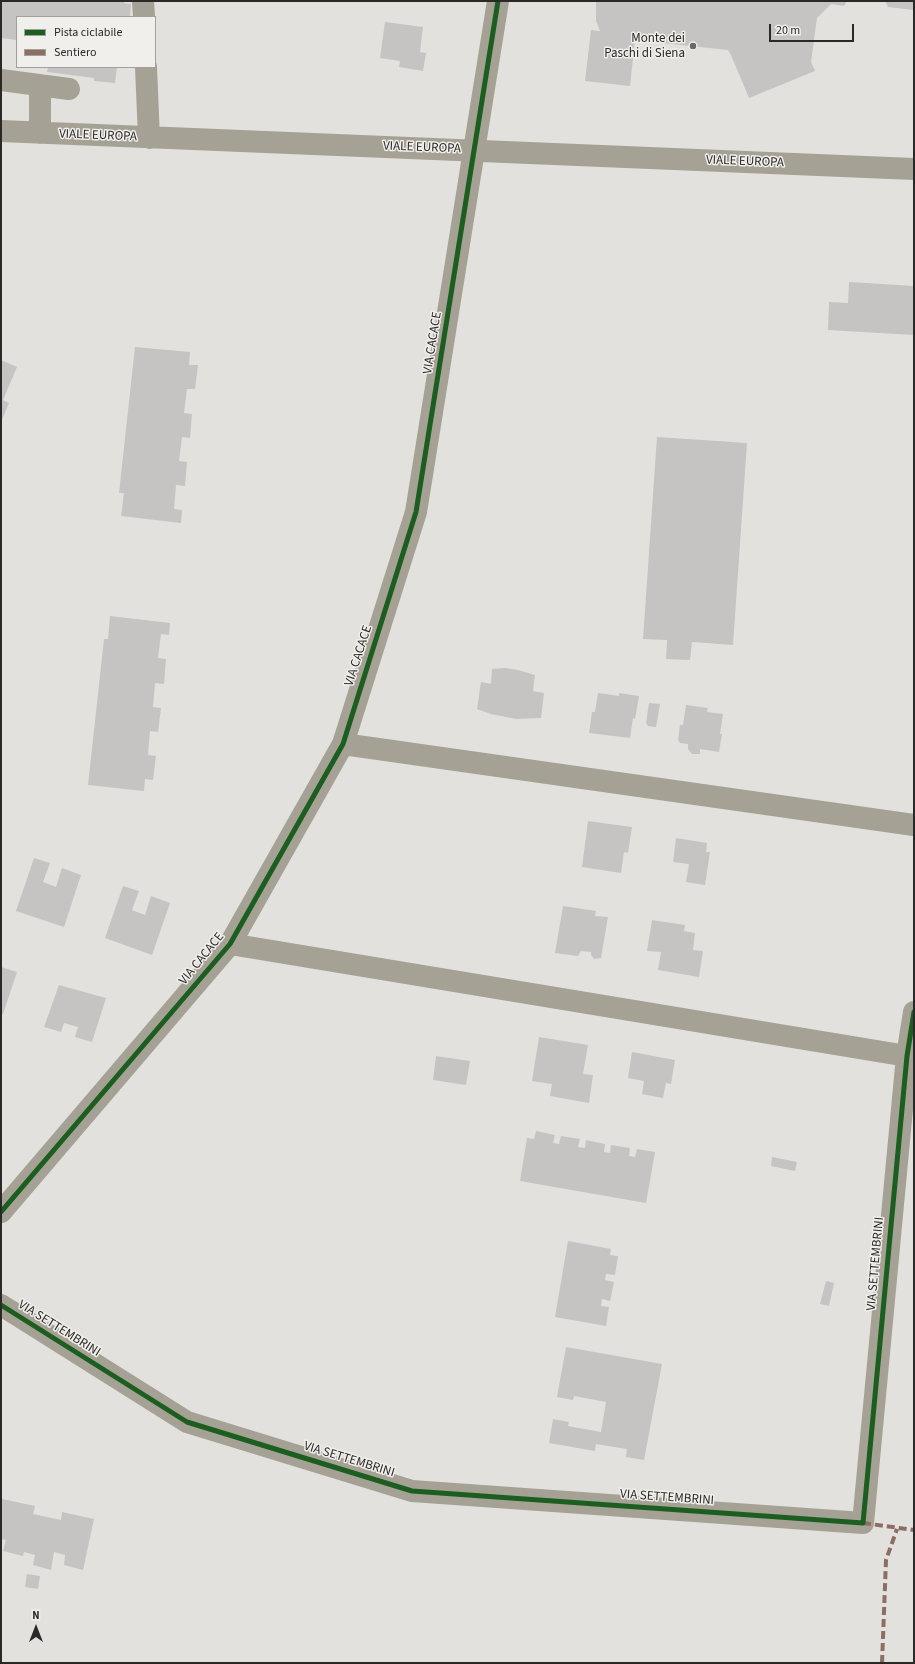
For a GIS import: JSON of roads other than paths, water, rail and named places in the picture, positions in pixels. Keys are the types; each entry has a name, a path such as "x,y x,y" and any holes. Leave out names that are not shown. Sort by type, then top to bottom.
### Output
{"street":[{"path":"143,1 144,16"},
{"name":"VIA CACACE","path":"1,1212 230,944 343,744 416,512 498,1"},
{"path":"146,68 149,138"},
{"path":"1,80 69,90"},
{"path":"40,85 40,134"},
{"name":"VIALE EUROPA","path":"1,131 40,134 475,150 914,169"},
{"path":"343,744 914,825"},
{"path":"230,944 907,1056"},
{"name":"VIA SETTEMBRINI","path":"1,1305 187,1422 412,1491 863,1523 907,1056 914,1012"}],"place":[{"name":"Monte dei Paschi di Siena","path":"693,46"}]}
